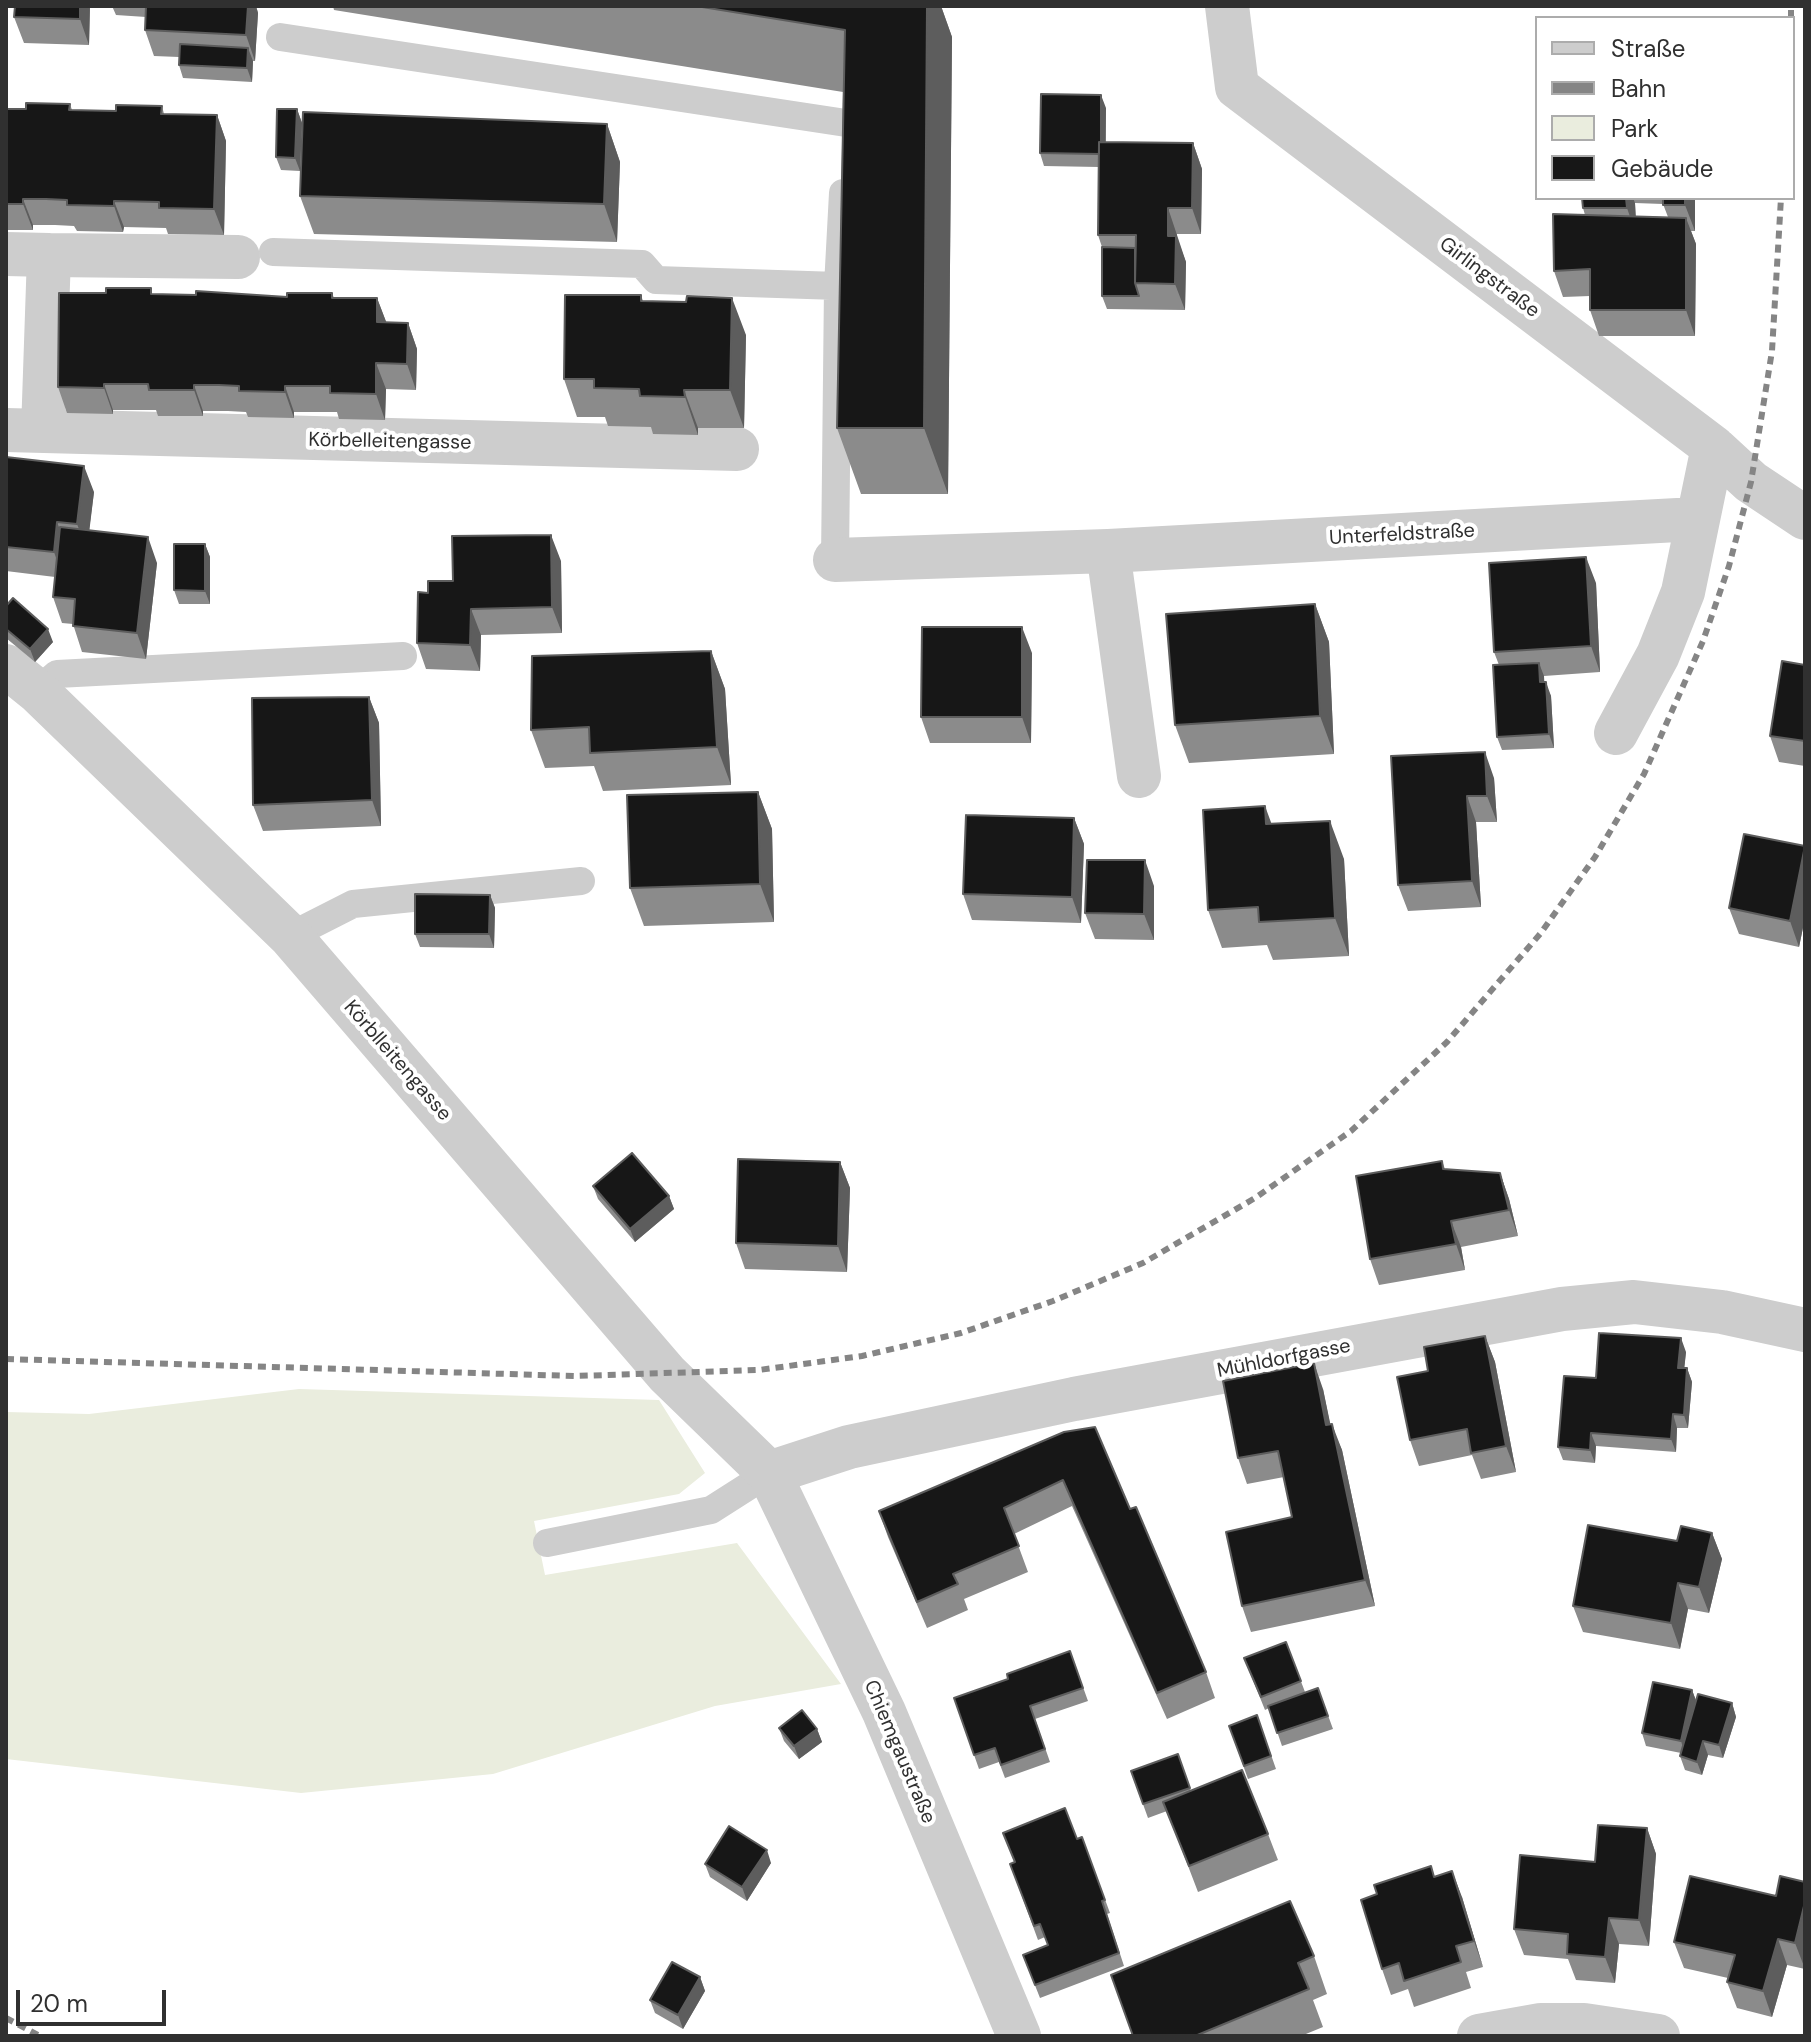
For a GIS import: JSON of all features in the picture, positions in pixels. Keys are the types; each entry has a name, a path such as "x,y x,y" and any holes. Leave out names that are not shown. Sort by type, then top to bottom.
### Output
{"street":[{"name":"Girlingstraße","path":"1227,6 1237,87 1713,447 1751,482 1805,518"},
{"path":"6,254 256,254"},
{"name":"Körbelleitengasse","path":"49,255 24,431 737,449"},
{"path":"1616,733 1658,655 1683,592 1713,447"},
{"name":"Unterfeldstraße","path":"835,560 1108,551 1696,519"},
{"path":"1108,551 1139,776"},
{"name":"Körblleitengasse","path":"21,679 290,936 667,1374 769,1473"},
{"name":"Mühldorfgasse","path":"769,1473 849,1447 1074,1399 1562,1309 1634,1302 1722,1312 1805,1330"},
{"name":"Chiemgaustraße","path":"769,1473 884,1712 1019,2036"},
{"path":"1479,2036 1541,2025 1584,2025 1658,2036"}],"lane":[{"path":"280,37 846,123"},
{"path":"835,560 838,286 847,93"},
{"path":"256,254 642,264 656,280 838,286"},
{"path":"21,679 57,674 403,656"},
{"path":"290,936 353,904 581,881"},
{"path":"547,1543 711,1510 769,1473"}],"green space":[{"path":"299,1389 659,1400 705,1473 679,1494 534,1521 545,1575 737,1543 841,1684 715,1706 493,1774 301,1793 6,1759 6,1412 89,1414"}],"building":[{"path":"15,6 80,6 80,19 14,17"},
{"path":"146,6 248,6 246,35 145,30"},
{"path":"696,6 927,6 924,428 837,428 845,30"},
{"path":"180,44 248,48 247,68 179,65"},
{"path":"1041,94 1101,95 1099,154 1040,153"},
{"path":"26,103 70,104 69,110 116,111 116,105 162,106 161,114 217,115 214,209 159,208 159,202 114,201 114,206 67,205 67,200 46,199 23,199 23,204 6,204 6,109 26,109"},
{"path":"277,109 297,109 295,158 276,157"},
{"path":"303,112 607,124 604,204 300,196"},
{"path":"1099,142 1193,143 1192,208 1168,208 1168,236 1176,236 1175,284 1135,283 1136,235 1098,235"},
{"path":"1582,200 1626,200 1627,208 1583,208"},
{"path":"1663,200 1685,200 1685,205 1663,205"},
{"path":"1553,214 1686,218 1686,310 1590,310 1590,269 1554,271"},
{"path":"1102,247 1135,248 1135,283 1139,296 1102,296"},
{"path":"106,288 151,288 151,294 196,295 196,291 287,297 287,293 332,293 332,298 377,298 377,322 408,323 407,364 376,363 376,394 330,393 330,386 285,386 285,392 239,391 239,386 219,385 194,385 194,390 149,390 148,384 104,384 104,388 58,387 59,293 106,293"},
{"path":"565,295 641,295 641,301 686,302 687,296 732,298 730,390 684,390 685,397 640,396 639,389 594,388 594,379 564,379"},
{"path":"6,457 84,466 77,524 57,522 54,552 6,547"},
{"path":"60,527 148,537 137,633 73,626 75,599 53,597"},
{"path":"551,535 552,607 471,609 470,645 417,643 418,592 428,593 428,581 453,581 452,536"},
{"path":"174,544 205,544 205,591 174,590"},
{"path":"1586,557 1591,646 1494,652 1489,563"},
{"path":"13,598 48,629 30,649 6,629 6,606"},
{"path":"1315,604 1320,716 1175,725 1166,614"},
{"path":"922,627 1022,627 1022,717 921,717"},
{"path":"711,651 717,747 590,753 589,727 531,730 532,656"},
{"path":"1782,661 1805,665 1805,741 1770,736"},
{"path":"1539,663 1540,682 1546,682 1549,734 1497,737 1493,665"},
{"path":"369,697 372,800 253,805 252,698"},
{"path":"1485,752 1487,796 1467,796 1472,881 1398,885 1391,756"},
{"path":"758,792 760,884 630,888 627,795"},
{"path":"1265,806 1266,824 1330,821 1335,918 1259,922 1258,907 1208,910 1203,810"},
{"path":"966,815 1074,818 1072,897 963,894"},
{"path":"1744,834 1805,846 1790,921 1729,908"},
{"path":"1087,860 1145,860 1144,914 1085,913"},
{"path":"415,894 490,895 489,934 415,934"},
{"path":"632,1153 669,1196 630,1229 593,1186"},
{"path":"738,1159 840,1162 838,1246 736,1243"},
{"path":"1442,1161 1443,1169 1500,1173 1509,1210 1451,1221 1456,1244 1370,1259 1356,1176"},
{"path":"1599,1333 1681,1338 1678,1368 1687,1368 1684,1415 1673,1414 1671,1439 1591,1433 1590,1450 1558,1447 1564,1376 1596,1378"},
{"path":"1485,1336 1506,1446 1471,1453 1467,1429 1410,1440 1397,1377 1428,1371 1424,1347"},
{"path":"1314,1363 1326,1425 1332,1424 1365,1580 1242,1606 1226,1532 1292,1517 1278,1451 1238,1458 1223,1381"},
{"path":"1095,1427 1130,1509 1136,1507 1206,1672 1157,1693 1063,1480 1004,1508 1019,1546 953,1574 958,1584 917,1602 879,1511 1064,1432"},
{"path":"1588,1525 1677,1541 1681,1526 1712,1533 1699,1587 1678,1583 1671,1623 1573,1606"},
{"path":"1286,1642 1301,1681 1261,1697 1244,1658"},
{"path":"1070,1651 1083,1688 1030,1706 1045,1749 1001,1765 995,1748 974,1755 954,1698 1008,1679 1007,1674"},
{"path":"1653,1682 1692,1690 1681,1741 1642,1733"},
{"path":"1318,1688 1328,1716 1277,1733 1268,1706"},
{"path":"1698,1694 1732,1703 1719,1745 1703,1741 1697,1762 1680,1756"},
{"path":"802,1710 817,1729 794,1746 779,1728"},
{"path":"1257,1715 1271,1756 1244,1766 1229,1726"},
{"path":"1178,1754 1190,1788 1143,1804 1131,1771"},
{"path":"1242,1770 1268,1834 1189,1866 1163,1802"},
{"path":"1065,1808 1077,1839 1082,1837 1105,1900 1102,1901 1119,1953 1035,1985 1023,1955 1048,1945 1040,1924 1034,1926 1010,1864 1015,1862 1003,1833"},
{"path":"1598,1825 1647,1828 1639,1920 1609,1918 1605,1957 1567,1954 1568,1934 1514,1929 1520,1855 1595,1862"},
{"path":"729,1826 767,1850 742,1887 705,1864"},
{"path":"1431,1866 1434,1877 1452,1871 1474,1941 1456,1946 1461,1962 1404,1981 1399,1963 1382,1969 1361,1900 1377,1894 1374,1885"},
{"path":"1690,1876 1776,1896 1780,1876 1805,1882 1805,1902 1795,1943 1778,1939 1763,1991 1727,1982 1735,1955 1674,1942"},
{"path":"1290,1901 1314,1956 1298,1963 1309,1989 1195,2036 1133,2036 1111,1975"},
{"path":"672,1962 700,1977 678,2015 650,2000"}],"railway":[{"path":"1791,6 1791,16"},
{"path":"6,1359 575,1376 759,1370 862,1356 961,1333 1053,1301 1143,1263 1255,1198 1351,1131 1447,1042 1540,934 1595,857 1644,774 1703,641 1729,566 1751,482 1772,351 1781,200"},
{"path":"6,2018 40,2036"}]}
